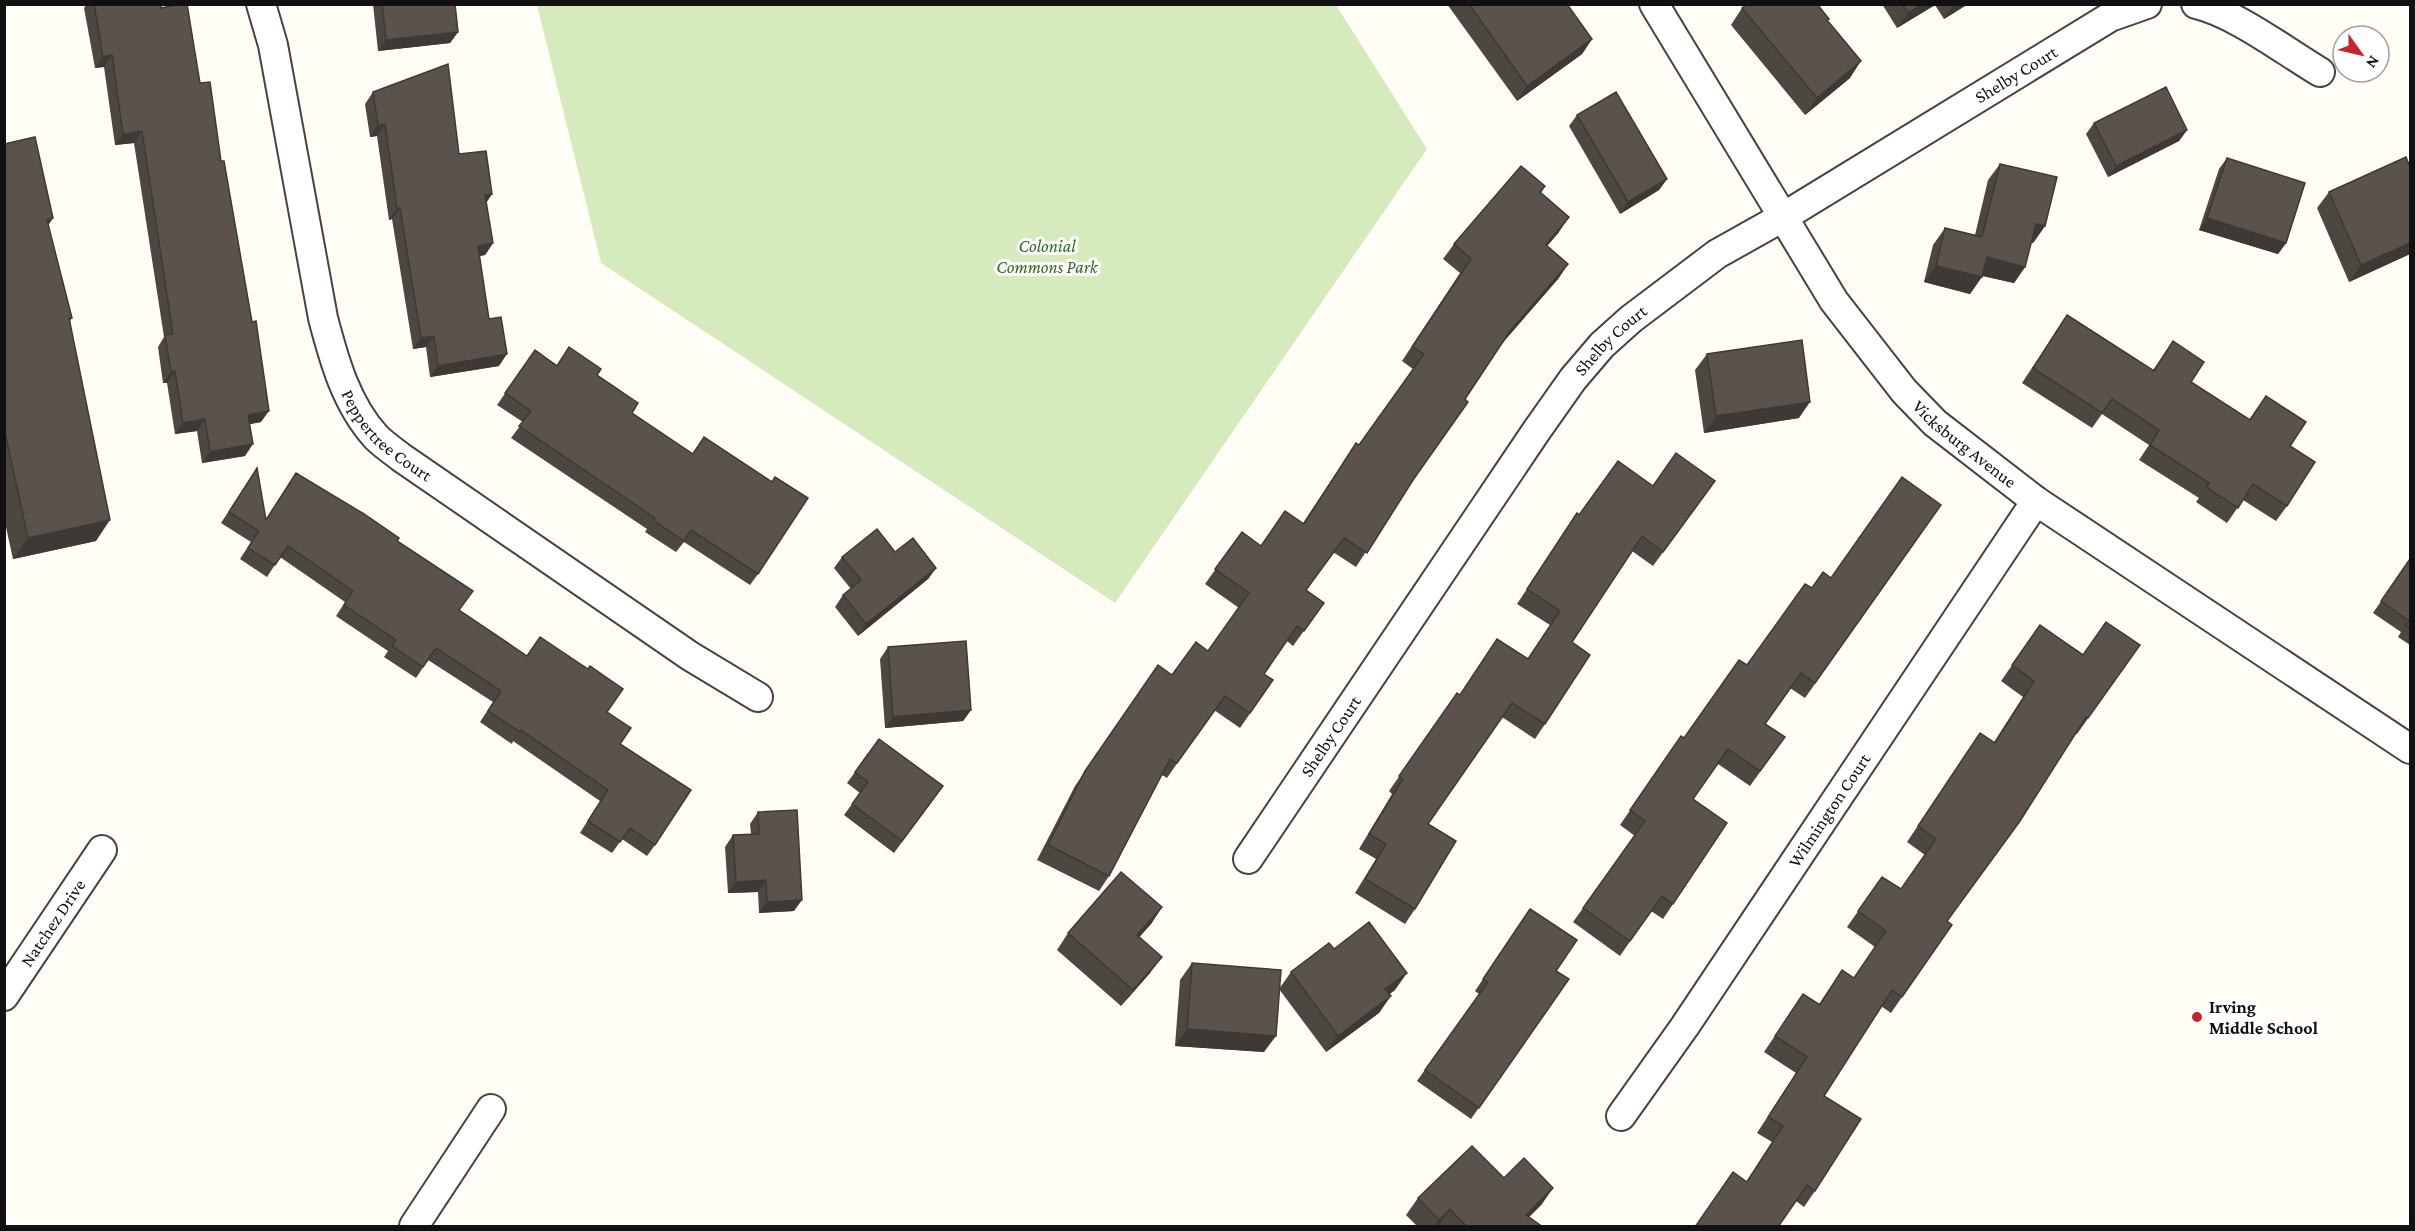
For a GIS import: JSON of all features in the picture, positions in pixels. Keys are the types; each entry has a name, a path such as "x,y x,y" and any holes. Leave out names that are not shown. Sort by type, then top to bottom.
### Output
{"street":[{"name":"Peppertree Court","path":"261,4 273,45 323,318 342,380 361,417 377,438 402,458 690,656 758,697"},
{"name":"Vicksburg Avenue","path":"1654,4 1834,301 1904,391 1935,423 2036,501 2410,749"},
{"name":"Shelby Court","path":"1248,859 1573,379 1602,345 1631,319 1717,254 1783,217 2110,17 2147,4"},
{"path":"2196,4 2211,8 2242,23 2320,72"},
{"name":"Wilmington Court","path":"1621,1116 1684,1026 2036,501"},
{"name":"Natchez Drive","path":"4,996 102,850"},
{"path":"414,1227 491,1109"}],"green space":[{"name":"Colonial Commons Park","path":"537,5 1336,5 1427,149 1115,603 601,263"}],"building":[{"path":"94,4 161,4 161,8 187,4 200,83 210,82 221,161 224,161 252,322 256,321 269,411 248,415 253,444 210,452 205,419 183,423 175,371 171,372 165,335 173,334 142,131 123,134 112,55 103,57"},
{"path":"382,4 455,4 458,32 386,40"},
{"path":"1469,4 1567,4 1592,39 1527,86"},
{"path":"1747,4 1817,4 1829,19 1827,20 1861,61 1817,98 1742,8"},
{"path":"1902,4 1922,4 1908,13"},
{"path":"448,64 459,154 486,151 492,194 485,195 493,243 478,246 489,319 501,317 507,354 438,366 434,336 421,338 400,208 397,208 385,124 378,125 373,92"},
{"path":"2166,87 2187,130 2116,166 2094,123"},
{"path":"1616,92 1667,179 1628,202 1577,115"},
{"path":"35,137 53,218 47,220 72,318 69,318 110,520 28,538 4,428 4,144"},
{"path":"2406,157 2410,167 2410,243 2361,265 2329,192"},
{"path":"2227,158 2305,183 2286,243 2207,218"},
{"path":"2000,164 2057,177 2045,226 2036,224 2025,267 1987,257 1982,277 1936,266 1945,228 1982,237"},
{"path":"1521,166 1545,186 1540,192 1569,217 1546,245 1568,264 1510,331 1465,399 1468,402 1413,480 1367,553 1344,538 1306,590 1324,603 1304,631 1297,626 1264,674 1273,680 1250,713 1225,696 1177,763 1170,759 1109,876 1048,845 1085,771 1158,665 1172,675 1196,642 1208,651 1249,593 1215,569 1242,532 1261,546 1285,511 1304,524 1356,443 1359,445 1424,354 1412,347 1471,259 1454,244"},
{"path":"2067,315 2154,371 2173,341 2204,362 2191,382 2250,420 2266,396 2306,422 2290,446 2315,462 2287,506 2253,484 2238,508 2206,487 2209,483 2150,445 2159,430 2112,399 2102,413 2033,368"},
{"path":"1802,340 1810,402 1716,416 1707,354"},
{"path":"569,347 601,369 597,375 638,403 632,413 693,454 704,437 772,482 775,477 808,498 758,574 691,530 684,541 653,520 655,518 519,426 531,411 505,393 535,350 557,366"},
{"path":"1676,453 1715,481 1663,552 1642,536 1572,642 1590,655 1545,724 1512,703 1428,824 1456,841 1415,909 1365,879 1386,844 1369,834 1403,779 1399,776 1457,693 1460,695 1497,639 1528,659 1560,611 1527,589 1577,513 1579,515 1618,461 1653,486"},
{"path":"257,468 266,520 296,473 364,514 399,538 397,541 473,591 459,610 527,656 540,637 588,669 590,666 623,689 607,712 631,728 620,744 691,790 655,845 630,828 620,842 588,821 608,790 521,730 520,732 488,711 501,691 436,648 423,667 392,646 396,640 344,605 353,591 288,546 275,565 248,548 259,531 229,512"},
{"path":"1902,477 1941,505 1815,683 1801,673 1765,724 1785,737 1760,771 1728,749 1693,799 1727,823 1673,904 1662,896 1630,941 1583,908 1645,821 1630,810 1681,736 1684,738 1739,660 1747,665 1805,584 1812,588 1823,572 1831,578"},
{"path":"877,529 895,552 913,538 936,568 866,624 843,595 861,580 842,557"},
{"path":"2410,559 2410,628 2406,625 2409,621 2381,601"},
{"path":"2106,622 2140,645 2088,718 2086,717 2020,821 1947,921 1952,925 1902,997 1892,990 1824,1096 1861,1119 1815,1191 1807,1185 1778,1227 1695,1227 1733,1172 1747,1182 1783,1126 1768,1117 1807,1057 1775,1036 1803,994 1820,1005 1842,970 1854,978 1886,931 1858,911 1882,877 1901,889 1936,839 1918,826 1980,733 1995,743 2034,681 2012,665 2040,625 2083,655"},
{"path":"966,641 971,710 893,717 888,647"},
{"path":"879,739 943,786 902,841 852,804 868,782 855,772"},
{"path":"797,810 802,900 767,902 766,880 736,882 733,835 759,834 758,812"},
{"path":"1121,872 1162,907 1137,935 1162,957 1133,990 1068,933"},
{"path":"1530,909 1577,940 1556,971 1569,979 1479,1108 1425,1070 1488,982 1483,979"},
{"path":"1369,922 1407,973 1385,989 1391,996 1338,1036 1291,972 1329,943 1334,949"},
{"path":"1192,963 1281,970 1276,1036 1187,1029"},
{"path":"1472,1146 1504,1178 1524,1158 1553,1188 1526,1215 1543,1227 1467,1227 1450,1209 1439,1220 1418,1198"}],"place":[{"name":"Irving Middle School","path":"2197,1017"}]}
